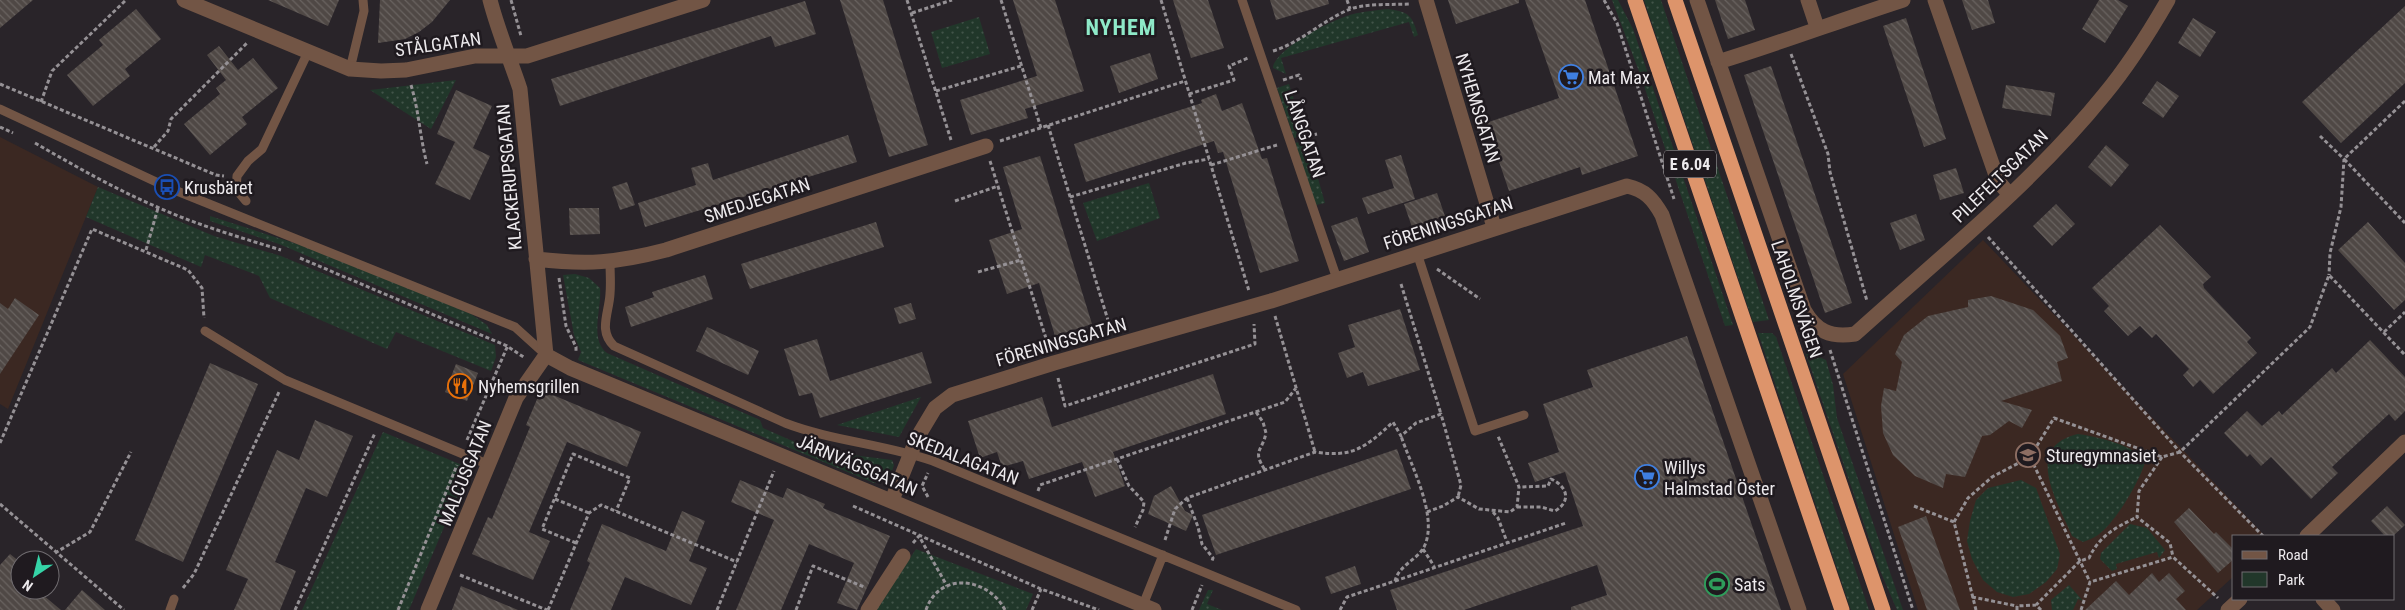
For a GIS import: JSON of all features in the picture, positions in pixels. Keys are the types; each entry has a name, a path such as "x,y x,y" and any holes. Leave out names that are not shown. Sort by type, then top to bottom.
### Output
{"highway":[{"name":"E 6.04","path":"1635,0 1842,610"},
{"name":"LAHOLMSVÄGEN","path":"1675,0 1884,610"}],"street":[{"name":"STÅLGATAN","path":"184,0 350,69 406,70 475,56 527,56 703,0"},
{"name":"KLACKERUPSGATAN","path":"490,0 499,36 509,56 520,89 536,259 541,361"},
{"name":"LAHOLMSVÄGEN","path":"1698,0 1804,310 1810,321 1824,331"},
{"path":"1808,0 1817,27"},
{"path":"1718,62 1786,41 1817,27 1903,0"},
{"path":"1935,0 1998,181 2009,194"},
{"name":"PILEFELTSGATAN","path":"1824,331 1839,337 1855,334 1978,225 2059,146 2105,94 2147,36 2168,0"},
{"name":"NYHEMSGATAN","path":"1426,1 1494,227"},
{"name":"SMEDJEGATAN","path":"536,259 558,262 610,262 666,250 986,146"},
{"name":"FÖRENINGSGATAN","path":"892,500 910,453 929,418 942,401 952,395 1115,345 1271,301 1494,227 1627,186 1638,188 1650,196 1662,215 1799,610"},
{"name":"MALCUSGATAN","path":"428,610 516,398 541,361"},
{"name":"JÄRNVÄGSGATAN","path":"541,361 570,368 892,500 1121,604 1149,608"},
{"path":"2308,535 2405,442"},
{"path":"868,610 903,556"},
{"path":"2228,610 2239,600"},
{"path":"2324,600 2333,610"}],"lane":[{"path":"350,69 362,19 364,0"},
{"name":"LÅNGGATAN","path":"1242,0 1337,279"},
{"path":"246,200 236,189 237,176 248,161 262,149 308,52"},
{"path":"0,109 167,186 515,327 541,361"},
{"path":"1417,253 1475,431 1524,416"},
{"name":"SKEDALAGATAN","path":"610,262 610,295 604,327 607,339 614,346 784,423 813,434 910,453 1130,540 1296,610"},
{"path":"204,331 285,380 487,464"},
{"path":"1149,608 1163,555"},
{"path":"170,610 174,599"}],"path":[{"path":"41,102 52,71 126,0"},
{"path":"907,0 956,155"},
{"path":"912,13 952,0"},
{"path":"1001,0 1041,128"},
{"path":"1161,0 1254,305 1256,344 1065,406 1054,363 986,146 1185,81"},
{"path":"1347,0 1350,9"},
{"path":"1190,94 1234,80 1229,66 1287,47 1311,30 1350,9 1426,1"},
{"path":"154,148 168,131 171,119 245,46 253,29"},
{"path":"1786,41 1828,154 1830,172 1872,318"},
{"path":"936,91 1022,66"},
{"path":"406,70 417,105 420,138 427,164"},
{"path":"0,84 216,175 237,176"},
{"path":"1976,610 1954,522 1968,498 1992,477 2030,457 2054,418 2162,457 2180,452 2310,327 2329,275 2330,253 2341,207 2344,159 2405,101"},
{"path":"1048,125 1115,345"},
{"path":"0,127 15,134"},
{"path":"1211,165 1290,140 1317,134"},
{"path":"2320,136 2405,223"},
{"path":"29,140 100,180 158,208 222,232 282,250"},
{"path":"1070,197 1186,163 1210,159"},
{"path":"955,201 998,186"},
{"path":"146,250 158,208"},
{"path":"1978,225 2180,452 2262,535"},
{"path":"0,443 92,229 146,250 188,270 202,288 204,331"},
{"path":"1417,253 1466,291 1480,299"},
{"path":"291,254 541,361"},
{"path":"978,272 1021,260"},
{"path":"2329,275 2405,355"},
{"path":"1401,284 1462,485 1458,496 1443,506 1427,512"},
{"path":"1271,301 1315,452"},
{"path":"2383,332 2405,312"},
{"path":"1824,331 1913,610"},
{"path":"174,599 194,574 285,380"},
{"path":"1033,503 1040,485 1285,402 1296,388"},
{"path":"1256,412 1263,422 1266,433 1258,450 1258,459 1265,470"},
{"path":"1400,436 1416,423 1441,414"},
{"path":"295,610 381,420"},
{"path":"1165,540 1175,509 1187,498 1315,452 1332,455 1350,453 1367,446 1393,422 1430,518 1429,536 1423,548 1398,572 1395,581"},
{"path":"1494,424 1519,487 1517,507"},
{"path":"60,550 90,532 130,452"},
{"path":"576,543 542,529 574,454 630,478 616,511"},
{"path":"2030,457 2090,582 2081,610"},
{"path":"2137,517 2139,490 2162,457"},
{"path":"1117,459 1129,486 1144,502 1143,510 1135,527"},
{"path":"717,610 774,470"},
{"path":"1458,496 1479,509 1510,512 1517,507 1541,507 1555,511 1566,502 1567,494 1564,488 1551,479 1548,486 1519,487"},
{"path":"555,499 589,513"},
{"path":"0,504 52,550"},
{"path":"446,569 547,610 589,513 601,505 737,562"},
{"path":"1914,506 1954,522"},
{"path":"1492,511 1498,518 1507,542"},
{"path":"1972,597 2017,608 2036,605 2080,561 2089,558 2096,543 2120,525 2137,517"},
{"path":"2137,517 2170,544 2174,557 2228,610"},
{"path":"1340,610 1347,597 1434,566 1566,523"},
{"path":"903,556 919,536 947,586"},
{"path":"1423,548 1434,566"},
{"path":"60,557 124,610"},
{"path":"2090,582 2174,557"},
{"path":"796,610 813,566 879,593"},
{"path":"926,610 936,594 947,586 960,583 974,583 987,588 998,598 1005,610"},
{"path":"1032,610 1041,588"},
{"path":"2036,605 2041,610"}],"shaded area":[{"path":"0,137 98,187 8,409 0,404"},
{"name":"Sturegymnasiet","path":"1983,240 2264,535 2232,535 2232,578 2197,610 1918,610 1843,374"}],"green space":[{"path":"1612,0 1618,0 1633,29 1733,325 1725,326 1640,74"},
{"path":"1644,0 1661,0 1769,320 1753,322"},
{"path":"1388,9 1405,13 1409,16 1414,23 1418,35 1414,37 1409,22 1281,58 1286,74 1273,68 1276,60 1284,51 1323,26 1349,15"},
{"path":"979,17 990,54 942,68 931,32"},
{"path":"456,80 431,129 370,90"},
{"path":"1289,84 1305,135 1294,138 1277,88"},
{"path":"1307,140 1325,203 1316,205 1295,143"},
{"path":"1149,183 1160,218 1097,241 1083,203"},
{"path":"98,187 214,236 281,256 495,345 496,357 491,371 396,332 387,349 270,298 259,276 205,255 201,267 86,217"},
{"path":"210,216 322,252 471,314 487,325 492,334 279,244 210,221"},
{"path":"575,274 589,278 600,288 597,332 602,347 607,353 760,420 763,428 813,450 892,460 894,465 890,477 874,483 578,360 581,352 574,335 563,275"},
{"path":"1758,333 1772,333 1776,337 1869,610 1851,610"},
{"path":"1806,354 1812,354 1826,360 1833,385 1837,418 1903,610 1897,610 1879,568"},
{"path":"921,397 899,437 837,425"},
{"path":"383,432 469,468 409,610 302,610"},
{"path":"2078,434 2125,447 2141,456 2145,462 2119,512 2098,535 2083,542 2072,536 2059,508 2049,477 2048,463 2051,451 2061,441"},
{"path":"2021,480 2036,488 2060,554 2057,569 2046,582 2029,594 2013,597 1997,592 1983,580 1972,559 1967,541 1976,500 1988,488"},
{"path":"2130,524 2147,528 2165,550 2159,558 2157,552 2116,564 2117,569 2112,571 2100,559 2101,553"},
{"path":"916,549 1033,594 1026,610 876,610"},
{"path":"2069,585 2083,601 2078,599 2073,610 2052,610 2051,600"},
{"path":"1208,590 1213,590 1207,604 1222,610 1199,610"}],"building":[{"path":"0,0 33,0 0,28"},
{"path":"268,0 339,0 328,26"},
{"path":"380,0 450,0 432,22 419,32 405,39 378,43"},
{"path":"840,0 883,0 928,145 889,157"},
{"path":"1013,0 1055,0 1084,91 1025,109 1028,118 971,135 960,100 1037,76"},
{"path":"1173,0 1208,0 1224,48 1191,58"},
{"path":"1270,0 1328,0 1329,4 1276,20"},
{"path":"1448,0 1519,0 1519,3 1456,24"},
{"path":"1525,0 1585,0 1638,156 1582,175 1580,167 1509,191 1486,123 1559,98"},
{"path":"1715,0 1745,0 1755,30 1728,39"},
{"path":"1962,0 1988,0 1995,23 1972,30"},
{"path":"2099,0 2118,0 2128,6 2105,43 2082,29"},
{"path":"805,1 816,34 775,47 771,36 560,106 551,79"},
{"path":"2405,6 2405,83 2341,143 2302,102"},
{"path":"136,9 161,39 125,69 130,76 93,106 67,75 103,45 99,40"},
{"path":"1906,18 1946,139 1924,147 1883,26"},
{"path":"2193,18 2216,32 2200,57 2178,43"},
{"path":"219,46 238,70 253,58 278,88 242,117 247,124 210,155 184,124 220,94 216,88 226,80 207,55"},
{"path":"1150,53 1158,79 1119,93 1110,66"},
{"path":"1771,66 1852,303 1825,313 1744,75"},
{"path":"2157,81 2179,96 2163,118 2142,103"},
{"path":"2006,85 2055,93 2051,116 2002,108"},
{"path":"456,90 492,106 473,148 490,156 470,200 435,184 455,142 437,134"},
{"path":"1216,94 1222,111 1242,103 1262,159 1267,158 1299,261 1260,273 1223,152 1218,153 1214,141 1086,182 1074,144 1202,103 1201,100"},
{"path":"848,135 857,162 645,227 638,203 696,185 691,168 708,163 713,180"},
{"path":"2106,145 2129,165 2111,187 2088,167"},
{"path":"1401,155 1415,199 1368,214 1362,198 1394,188 1385,160"},
{"path":"1040,156 1092,324 1055,336 1039,283 1007,294 989,240 1022,229 1003,167"},
{"path":"1956,168 1964,193 1940,200 1933,175"},
{"path":"627,182 635,205 620,210 612,187"},
{"path":"1437,193 1446,219 1413,230 1404,204"},
{"path":"2056,204 2075,224 2052,246 2033,226"},
{"path":"569,208 599,208 600,234 570,235"},
{"path":"1916,214 1925,240 1900,250 1890,223"},
{"path":"1357,217 1369,252 1344,261 1331,226"},
{"path":"876,222 884,247 750,289 741,264"},
{"path":"2368,222 2405,263 2405,300 2394,310 2338,250"},
{"path":"2160,225 2211,277 2203,284 2204,288 2251,338 2247,342 2257,353 2213,394 2200,380 2193,387 2183,375 2189,369 2156,334 2152,338 2140,326 2128,336 2104,311 2109,306 2092,288"},
{"path":"705,275 713,299 631,327 625,307 654,297 652,292"},
{"path":"1991,296 2033,310 2060,336 2068,358 2057,362 2062,381 2001,401 2032,410 2022,428 2009,421 1990,435 1982,436 1965,477 1946,474 1943,488 1915,476 1893,455 1883,433 1881,406 1884,388 1896,391 1902,362 1895,354 1904,335 1928,316 1968,307 1968,300"},
{"path":"15,298 39,315 0,374 0,303 8,309"},
{"path":"911,303 916,319 899,324 894,308"},
{"path":"1400,309 1420,370 1368,386 1363,372 1347,378 1338,353 1355,347 1348,325"},
{"path":"707,327 759,351 748,375 696,351"},
{"name":"Willys Halmstad Öster","path":"1687,336 1781,610 1571,610 1571,607 1607,595 1597,565 1464,610 1397,610 1390,590 1583,526 1565,472 1535,482 1528,463 1559,452 1543,404 1593,387 1587,370"},
{"path":"817,339 830,381 922,352 932,383 820,418 812,393 799,396 784,349"},
{"path":"2370,340 2405,377 2405,411 2395,421 2389,414 2332,467 2338,473 2311,499 2271,457 2261,466 2250,454 2247,457 2224,433 2247,411 2262,426 2279,411 2282,415 2332,368 2336,373"},
{"path":"210,363 258,384 183,562 135,540"},
{"path":"456,364 478,373 467,401 445,392"},
{"path":"1213,374 1226,414 1113,452 1125,486 1095,497 1082,462 1029,479 1023,461 1002,467 997,452 980,458 968,421 1042,397 1052,427"},
{"path":"541,390 641,432 627,467 567,442 529,532 550,541 533,580 472,554 488,517 492,519 530,427 526,425"},
{"path":"315,420 353,436 327,497 306,488 275,562 296,571 280,610 234,610 248,579 226,570 277,450 299,460"},
{"path":"1397,449 1411,489 1216,555 1202,515"},
{"path":"740,480 783,498 787,488 825,504 823,508 890,536 857,610 837,603 854,563 809,544 781,610 736,610 774,520 731,502"},
{"path":"1171,486 1185,511 1193,515 1186,531 1148,514 1154,496"},
{"path":"2387,506 2405,525 2394,535 2384,535 2371,521"},
{"path":"2189,508 2214,534 2216,532 2232,548 2232,561 2218,573 2174,522"},
{"path":"682,511 705,521 689,561 707,568 691,605 625,577 611,610 570,610 590,563 587,561 602,524 666,551"},
{"path":"1926,516 1960,610 1927,610 1898,527"},
{"path":"10,554 10,600 49,600 61,610 0,610 0,565"},
{"path":"1355,566 1361,584 1331,594 1325,577"},
{"path":"2152,573 2159,582 2169,573 2185,591 2176,599 2186,610 2085,610 2116,581 2129,595"},
{"path":"461,586 518,610 452,610"},
{"path":"82,590 105,610 65,610"}],"place":[{"name":"Mat Max","path":"1571,77"},
{"name":"Krusbäret","path":"167,187"},
{"name":"Nyhemsgrillen","path":"460,386"},
{"name":"Sturegymnasiet","path":"2028,455"},
{"name":"Willys Halmstad Öster","path":"1647,477"},
{"name":"Sats","path":"1717,584"}],"district":[{"name":"NYHEM","path":"1121,27"}]}
